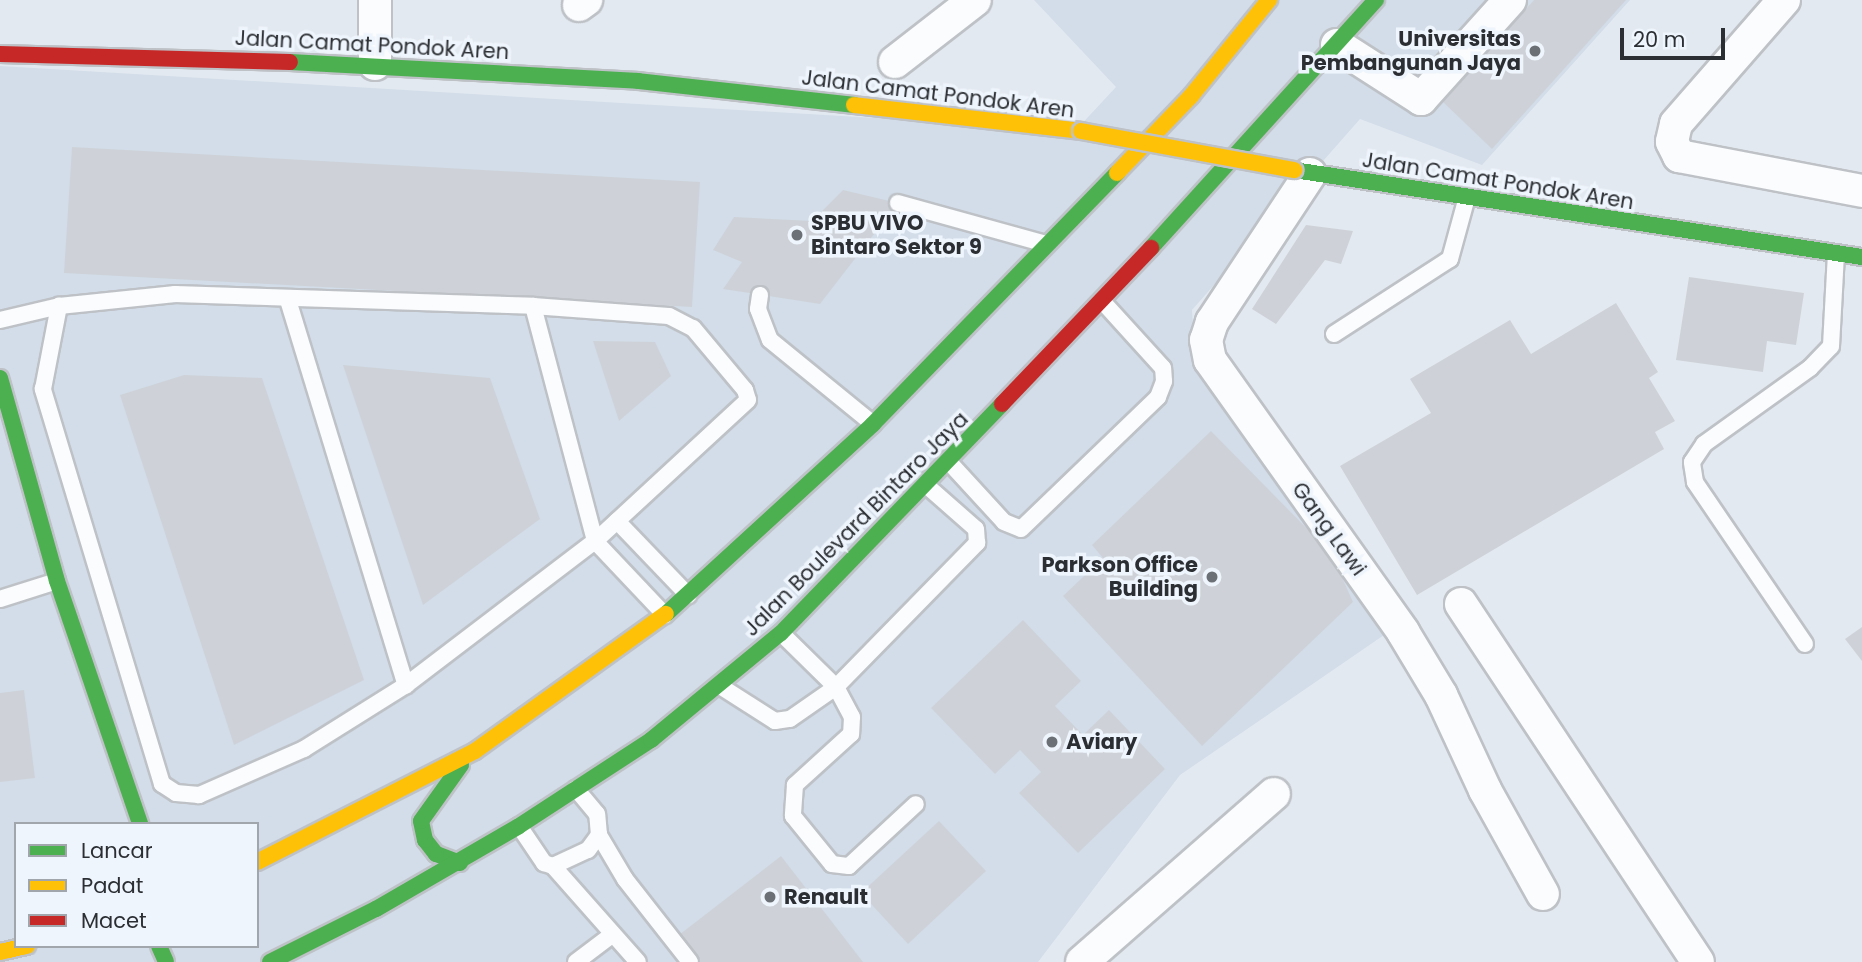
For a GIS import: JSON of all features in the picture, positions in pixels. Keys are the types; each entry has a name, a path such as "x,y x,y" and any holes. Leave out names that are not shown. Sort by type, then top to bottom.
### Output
{"main road":[{"path":"259,861 475,751 666,615 873,424 1191,96 1269,0"},
{"name":"Jalan Boulevard Bintaro Jaya","path":"268,962 460,863 651,740 720,686 781,633 1102,301 1376,0"},
{"name":"Jalan Camat Pondok Aren","path":"0,54 375,64 638,81 1081,131 1302,172 1862,257"},
{"path":"0,378 57,581 143,822"},
{"path":"460,863 436,854 425,840 421,821 448,778 475,751"}],"street":[{"path":"375,0 375,64"},
{"path":"895,62 975,0"},
{"path":"1337,45 1421,99 1510,0"},
{"path":"1784,0 1676,124 1672,142 1679,156 1862,191"},
{"name":"Gang Lawi","path":"1302,172 1212,322 1206,340 1210,360 1403,632 1441,695 1485,790 1543,894"},
{"path":"1461,604 1698,962"},
{"path":"1083,962 1274,794"}],"lane":[{"path":"1334,334 1450,259 1467,197"},
{"path":"898,203 1046,244"},
{"path":"1805,644 1695,482 1692,462 1704,444 1810,368 1831,346 1836,253"},
{"path":"0,320 59,306 175,294 288,300 533,306 682,319 745,390 744,408 595,541 406,685 304,749 199,795 176,793 162,784 43,389 59,306"},
{"path":"760,295 758,309 770,340 873,424"},
{"path":"288,300 406,685"},
{"path":"948,461 1004,523 1021,529 1158,397 1163,368 1102,301"},
{"path":"533,306 595,541 666,615"},
{"path":"720,686 775,721 790,719 836,687 977,543 976,529 926,485"},
{"path":"617,522 688,595"},
{"path":"0,598 57,581"},
{"path":"781,633 836,687 851,710 851,734 795,785 793,816 832,864 849,866 916,804"},
{"path":"576,789 597,814 599,835 625,879 690,962"},
{"path":"519,826 544,863 553,866 638,962"},
{"path":"553,866 588,850 599,835"},
{"path":"576,962 613,934"}],"shaded area":[{"path":"1034,0 1630,0 1482,165 1360,119 1192,310 1196,365 1403,622 1180,775 1038,962 0,962 0,66 1076,130 1116,87"}],"building":[{"name":"Universitas Pembangunan Jaya","path":"1534,0 1626,0 1492,149 1443,102"},
{"path":"72,147 700,182 692,307 64,273"},
{"name":"SPBU VIVO Bintaro Sektor 9","path":"843,190 898,203 820,304 723,289 742,262 713,250 734,217 812,221"},
{"path":"1306,225 1353,231 1341,264 1325,260 1276,324 1252,309"},
{"path":"1689,277 1804,293 1796,345 1767,341 1763,372 1676,360"},
{"path":"1616,303 1658,372 1649,378 1675,421 1655,432 1664,449 1417,595 1340,466 1431,413 1410,379 1510,320 1531,354"},
{"path":"593,341 655,342 671,376 619,421"},
{"path":"343,365 490,378 540,519 423,605"},
{"path":"184,375 262,378 364,680 234,745 120,395"},
{"name":"Parkson Office Building","path":"1211,431 1331,553 1353,602 1202,746 1063,596 1103,558 1092,545"},
{"name":"Aviary","path":"1023,620 1081,681 1055,706 1083,735 1109,710 1165,769 1078,853 1019,793 1041,772 1020,750 995,774 931,708"},
{"path":"1862,627 1862,661 1845,639"},
{"path":"24,690 35,778 0,782 0,693"},
{"path":"939,821 986,871 908,944 861,893"},
{"name":"Renault","path":"781,856 863,962 693,962 675,938"}],"traffic: fast":[{"path":"1151,248 1376,0"},
{"path":"290,62 638,81 854,105"},
{"path":"1294,170 1862,257"},
{"path":"666,614 873,424 1117,173"},
{"path":"0,378 57,581 139,822"},
{"path":"270,962 376,909 519,826 651,740 781,633 1002,404"},
{"path":"460,863 436,854 425,840 421,821 461,765"},
{"path":"160,948 166,962"}],"traffic: slow":[{"path":"1117,173 1191,96 1269,0"},
{"path":"854,105 1081,131"},
{"path":"1081,131 1294,170"},
{"path":"259,861 475,751 666,614"},
{"path":"0,952 18,948"}],"traffic: jam":[{"path":"0,54 290,62"},
{"path":"1002,404 1151,248"}],"place":[{"name":"Universitas Pembangunan Jaya","path":"1535,51"},
{"name":"SPBU VIVO Bintaro Sektor 9","path":"797,235"},
{"name":"Parkson Office Building","path":"1212,577"},
{"name":"Aviary","path":"1052,742"},
{"name":"Renault","path":"770,897"}]}
